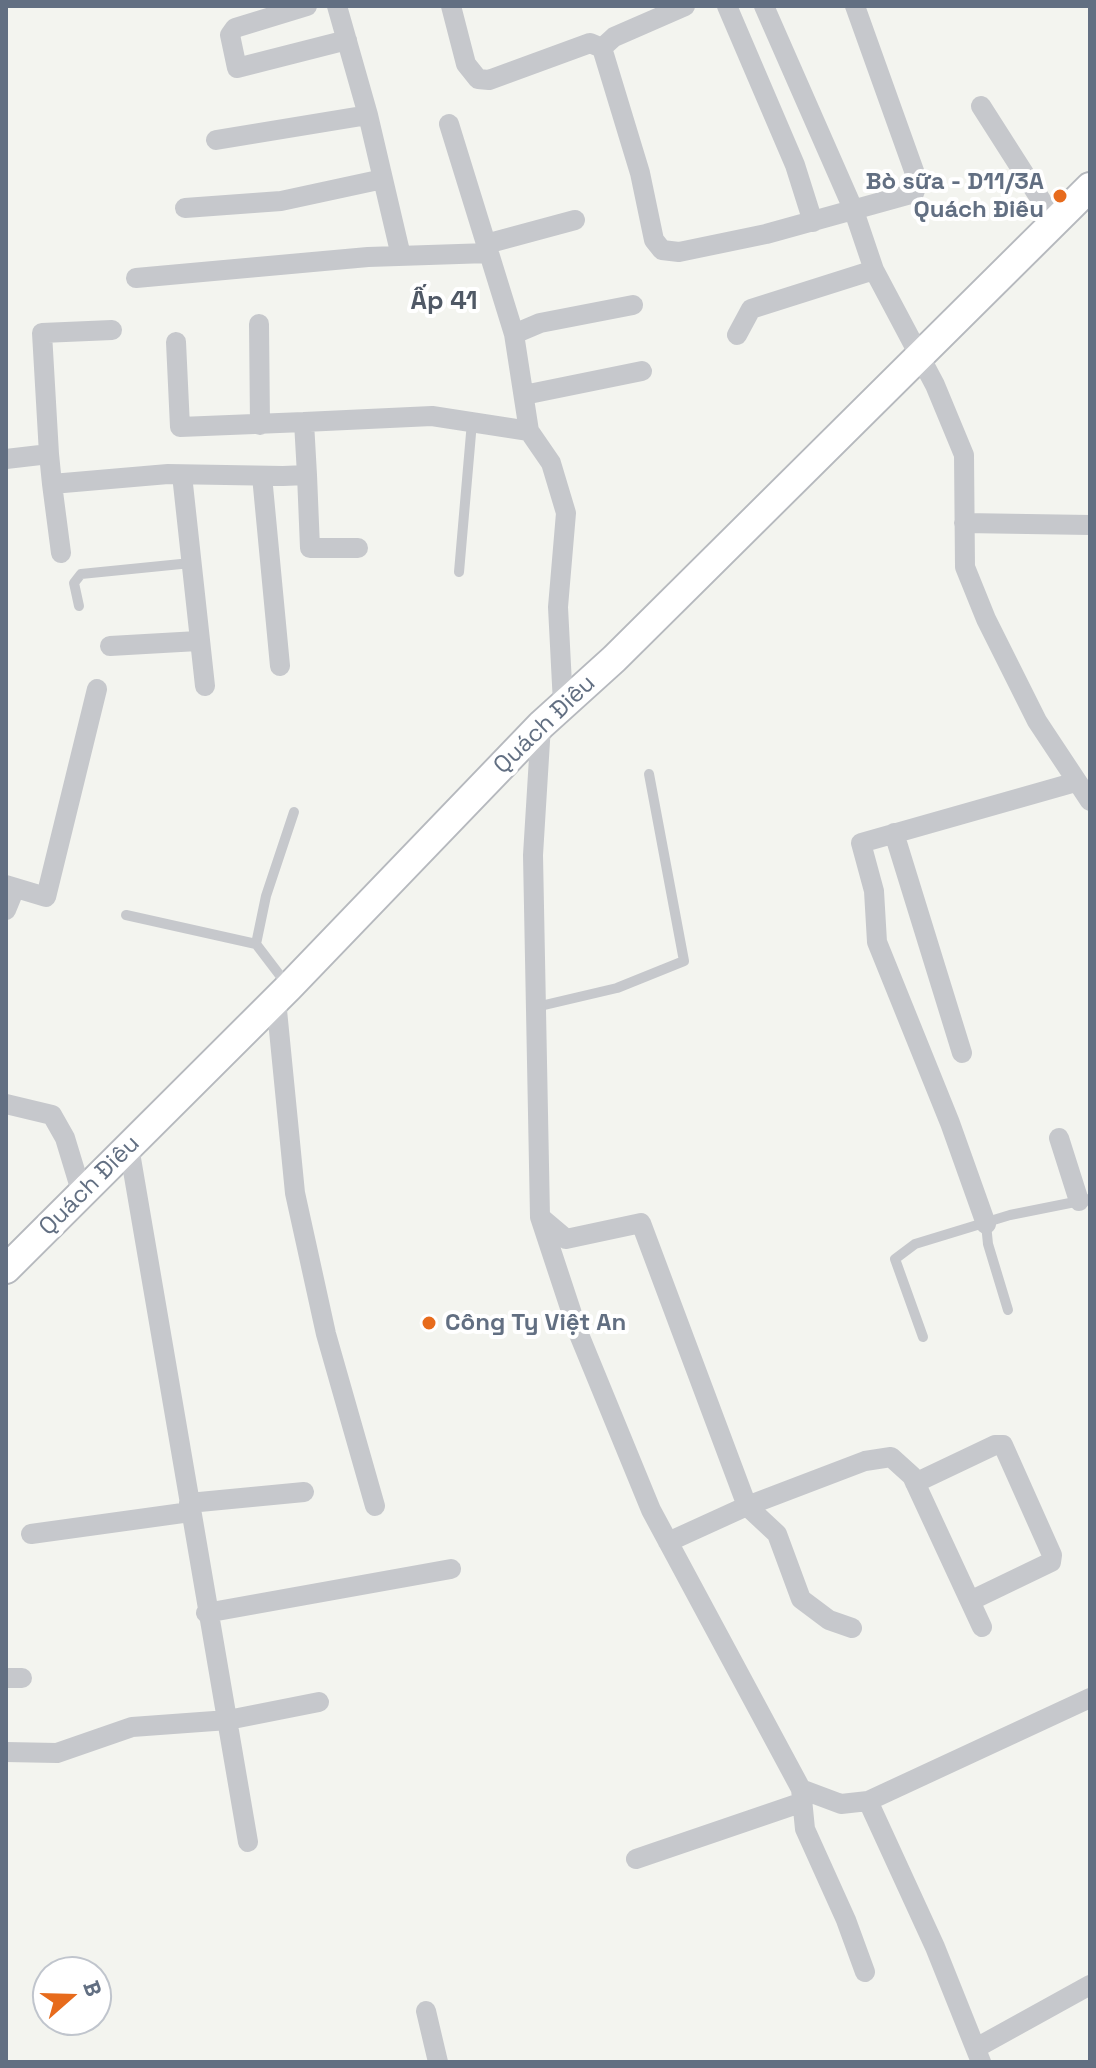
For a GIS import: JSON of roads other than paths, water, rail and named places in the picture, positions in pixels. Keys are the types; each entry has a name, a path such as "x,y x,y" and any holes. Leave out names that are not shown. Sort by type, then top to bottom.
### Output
{"main road":[{"name":"Quách Điêu","path":"6,1269 282,994 541,725 614,659 1090,187"}],"street":[{"path":"307,6 235,28 230,35 237,68 347,40"},
{"path":"337,6 368,115 401,256"},
{"path":"451,6 466,64 478,79 489,80 590,43 602,48"},
{"path":"602,48 614,37 685,6"},
{"path":"727,6 795,165 813,222"},
{"path":"764,6 854,211 874,270 935,385 964,455 965,567 986,619 1037,721 1090,801"},
{"path":"602,48 640,173 654,240 662,250 679,252 813,222 914,193 918,182 855,6"},
{"path":"981,106 1055,222"},
{"path":"216,140 368,115"},
{"path":"449,124 514,334 529,431 551,463 566,513 558,607 563,704"},
{"path":"185,208 281,201 383,179"},
{"path":"136,278 488,248 575,220"},
{"path":"737,335 751,309 874,270"},
{"path":"514,334 540,323 633,305"},
{"path":"259,324 260,425"},
{"path":"61,553 49,454 42,333 112,330"},
{"path":"176,342 180,427 432,416 529,431"},
{"path":"524,395 642,371"},
{"path":"304,422 310,548 358,548"},
{"path":"6,459 49,454"},
{"path":"52,484 182,475 307,475"},
{"path":"182,475 205,686"},
{"path":"262,476 280,666"},
{"path":"964,523 1090,525"},
{"path":"110,646 198,641"},
{"path":"6,910 10,886 46,897 97,689"},
{"path":"541,725 533,855 540,1217 578,1332 651,1510 802,1796 805,1829 846,1920 865,1972"},
{"path":"986,1224 950,1123 877,942 874,891 861,843 1076,782"},
{"path":"894,833 962,1053"},
{"path":"282,994 295,1193 326,1334 375,1506"},
{"path":"6,1104 52,1115 65,1138 82,1194"},
{"path":"1059,1138 1084,1200"},
{"path":"129,1147 206,1613 248,1842"},
{"path":"540,1217 566,1239 641,1223 747,1506 777,1534 801,1599 829,1620 852,1628"},
{"path":"915,1483 995,1445 1003,1445 1052,1555 1051,1562 970,1601"},
{"path":"668,1542 747,1506 865,1461 891,1457 915,1483 982,1627"},
{"path":"31,1534 190,1507 304,1492"},
{"path":"206,1613 451,1569"},
{"path":"636,1859 802,1796 841,1804 868,1801 1090,1698"},
{"path":"6,1752 57,1753 123,1729 228,1720 319,1702"},
{"path":"868,1801 978,2055 1090,1985"},
{"path":"426,2011 438,2062"}],"lane":[{"path":"459,572 472,422"},
{"path":"79,606 74,583 81,574 191,563"},
{"path":"534,1007 617,988 684,961 649,774"},
{"path":"282,994 256,944 266,896 294,812"},
{"path":"126,915 256,944"},
{"path":"923,1337 895,1259 915,1244 1010,1215 1084,1200"},
{"path":"986,1224 988,1244 1008,1310"}],"place":[{"name":"Bò sữa - D11/3A Quách Điêu","path":"1060,196"},
{"name":"Công Ty Việt An","path":"429,1323"}],"district":[{"name":"Ấp 41","path":"444,302"}]}
